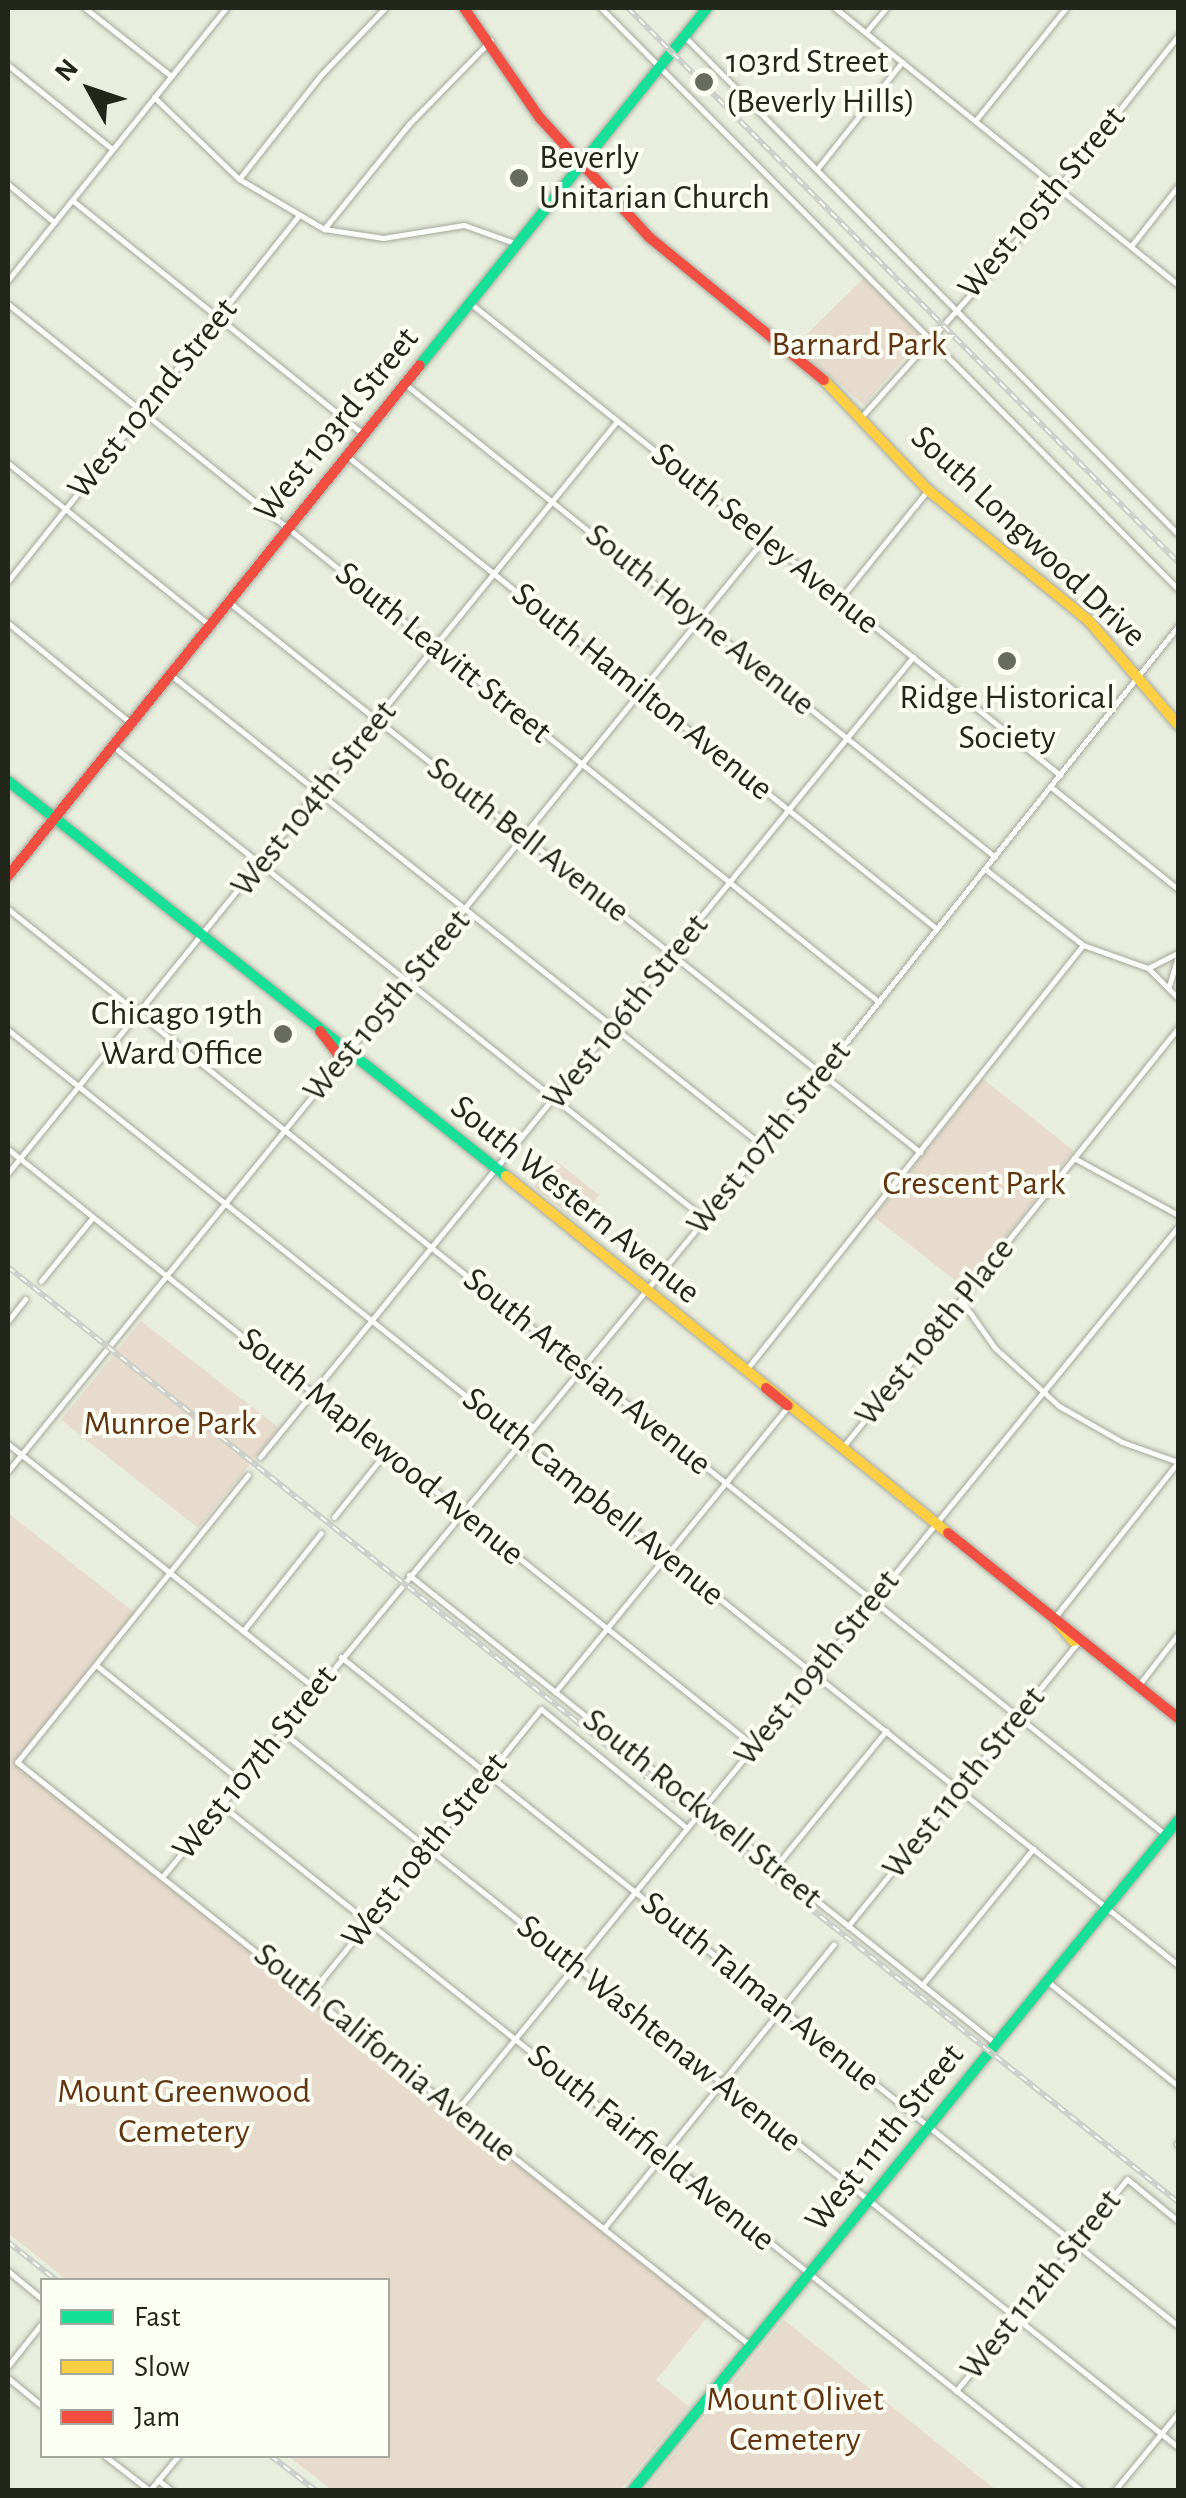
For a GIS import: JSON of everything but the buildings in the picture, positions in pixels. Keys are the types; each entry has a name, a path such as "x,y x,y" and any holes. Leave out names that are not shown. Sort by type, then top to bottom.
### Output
{"main road":[{"name":"South Longwood Drive","path":"464,8 490,40 540,118 674,261 864,414 928,490 1076,609 1178,725"},
{"name":"West 103rd Street","path":"8,876 707,8"},
{"name":"South Western Avenue","path":"8,781 1054,1618 1072,1626 1080,1640 1178,1718"},
{"name":"West 111th Street","path":"633,2490 1178,1820"}],"street":[{"path":"85,8 170,76"},
{"path":"8,280 226,8"},
{"path":"238,178 385,8"},
{"path":"601,8 1178,589"},
{"path":"834,8 1178,285"},
{"path":"866,32 886,8"},
{"path":"975,121 1066,8"},
{"path":"684,36 1178,534"},
{"name":"West 105th Street","path":"864,414 1058,188 1178,36"},
{"path":"324,229 409,124 490,40"},
{"path":"1172,45 1178,50"},
{"path":"816,170 902,62"},
{"path":"8,65 112,149"},
{"path":"154,96 238,178 298,218 324,229 383,238 464,224 517,244"},
{"path":"8,184 54,222"},
{"path":"1131,246 1178,186"},
{"path":"72,200 364,435"},
{"name":"West 102nd Street","path":"8,581 298,218"},
{"name":"South Seeley Avenue","path":"470,303 1060,775"},
{"name":"South Leavitt Street","path":"8,304 879,1002"},
{"name":"South Hoyne Avenue","path":"405,384 995,856"},
{"name":"West 104th Street","path":"8,1173 262,866 617,421"},
{"name":"South Hamilton Avenue","path":"348,456 937,929"},
{"path":"8,464 211,626"},
{"path":"840,599 928,490"},
{"name":"West 105th Street","path":"8,1471 409,983 764,538"},
{"name":"South Bell Avenue","path":"230,602 920,1152"},
{"path":"8,624 132,724"},
{"name":"West 107th Street","path":"163,1876 642,1289 705,1219 1178,626"},
{"name":"West 106th Street","path":"260,1458 556,1100 913,657"},
{"path":"171,675 763,1146"},
{"path":"114,747 705,1219"},
{"path":"1050,787 1178,889"},
{"path":"984,869 1083,945 1148,968 1178,998"},
{"name":"South Artesian Avenue","path":"8,909 1166,1835"},
{"path":"745,1371 1083,945"},
{"path":"1148,968 1178,955"},
{"path":"1169,986 1178,955"},
{"name":"West 108th Place","path":"842,1449 1178,1028"},
{"name":"South Campbell Avenue","path":"8,1030 1178,1965"},
{"name":"South Maplewood Avenue","path":"8,1149 754,1746"},
{"path":"1074,1158 1178,1215"},
{"path":"41,1282 93,1217"},
{"name":"West 109th Street","path":"457,2110 872,1600 1045,1395 1178,1227"},
{"path":"8,1321 25,1299"},
{"path":"961,1300 995,1348 1045,1395 1099,1432 1178,1462 1054,1618"},
{"path":"555,1692 788,1406"},
{"path":"8,1444 316,1689"},
{"path":"334,1517 386,1452"},
{"path":"240,1781 96,1665 248,1475"},
{"path":"242,1630 321,1534"},
{"name":"South Rockwell Street","path":"408,1575 996,2044"},
{"path":"1138,1686 1178,1634"},
{"name":"West 110th Street","path":"848,1926 1080,1640"},
{"name":"South Talman Avenue","path":"342,1657 1178,2326"},
{"name":"South California Avenue","path":"96,1665 17,1762 751,2346"},
{"name":"South Rockwell Street","path":"541,1709 687,1828"},
{"name":"West 108th Street","path":"310,1994 541,1709"},
{"path":"775,1867 886,1731"},
{"name":"South Washtenaw Avenue","path":"281,1732 1178,2448"},
{"name":"South Fairfield Avenue","path":"221,1805 1081,2490"},
{"path":"922,1985 1033,1849"},
{"path":"604,2228 834,1944"},
{"path":"1048,1981 1178,2086"},
{"name":"West 112th Street","path":"956,2391 1127,2179 1178,2220"},
{"path":"8,2271 40,2297"},
{"path":"8,2366 40,2326"},
{"path":"8,2378 40,2404"},
{"path":"1115,2490 1178,2413"},
{"path":"108,2458 149,2490 176,2458"},
{"path":"158,2480 172,2490"}],"green space":[{"name":"Barnard Park","path":"864,278 922,337 864,405 795,346"},
{"name":"Crescent Park","path":"983,1079 1074,1151 965,1288 874,1217"},
{"path":"555,1160 599,1195 578,1222 534,1187"},
{"name":"Munroe Park","path":"141,1321 279,1428 198,1528 61,1420"},
{"name":"Mount Greenwood Cemetery","path":"8,1513 135,1613 15,1761 709,2315 656,2380 689,2407 620,2490 332,2490 291,2458 390,2458 390,2278 64,2278 8,2233"},
{"name":"Mount Olivet Cemetery","path":"784,2320 810,2341 996,2490 645,2490"}],"railway":[{"path":"628,8 1178,562"},
{"path":"8,1267 1178,2202"},
{"path":"8,2242 53,2278"},
{"path":"274,2458 315,2490"}],"traffic: fast":[{"path":"420,365 707,8"},
{"path":"8,781 506,1176"},
{"path":"633,2490 1178,1820"}],"traffic: slow":[{"path":"824,380 928,490 1089,621 1178,725"},
{"path":"506,1176 948,1533"},
{"path":"1054,1618 1073,1641 1080,1639"}],"traffic: jam":[{"path":"464,8 540,118 649,237 824,380"},
{"path":"8,876 420,365"},
{"path":"320,1031 337,1053 349,1054"},
{"path":"766,1388 788,1406"},
{"path":"948,1533 1178,1718"}],"place":[{"name":"103rd Street (Beverly Hills)","path":"704,82"},
{"name":"Beverly Unitarian Church","path":"519,178"},
{"name":"Ridge Historical Society","path":"1007,661"},
{"name":"Chicago 19th Ward Office","path":"283,1034"}]}
